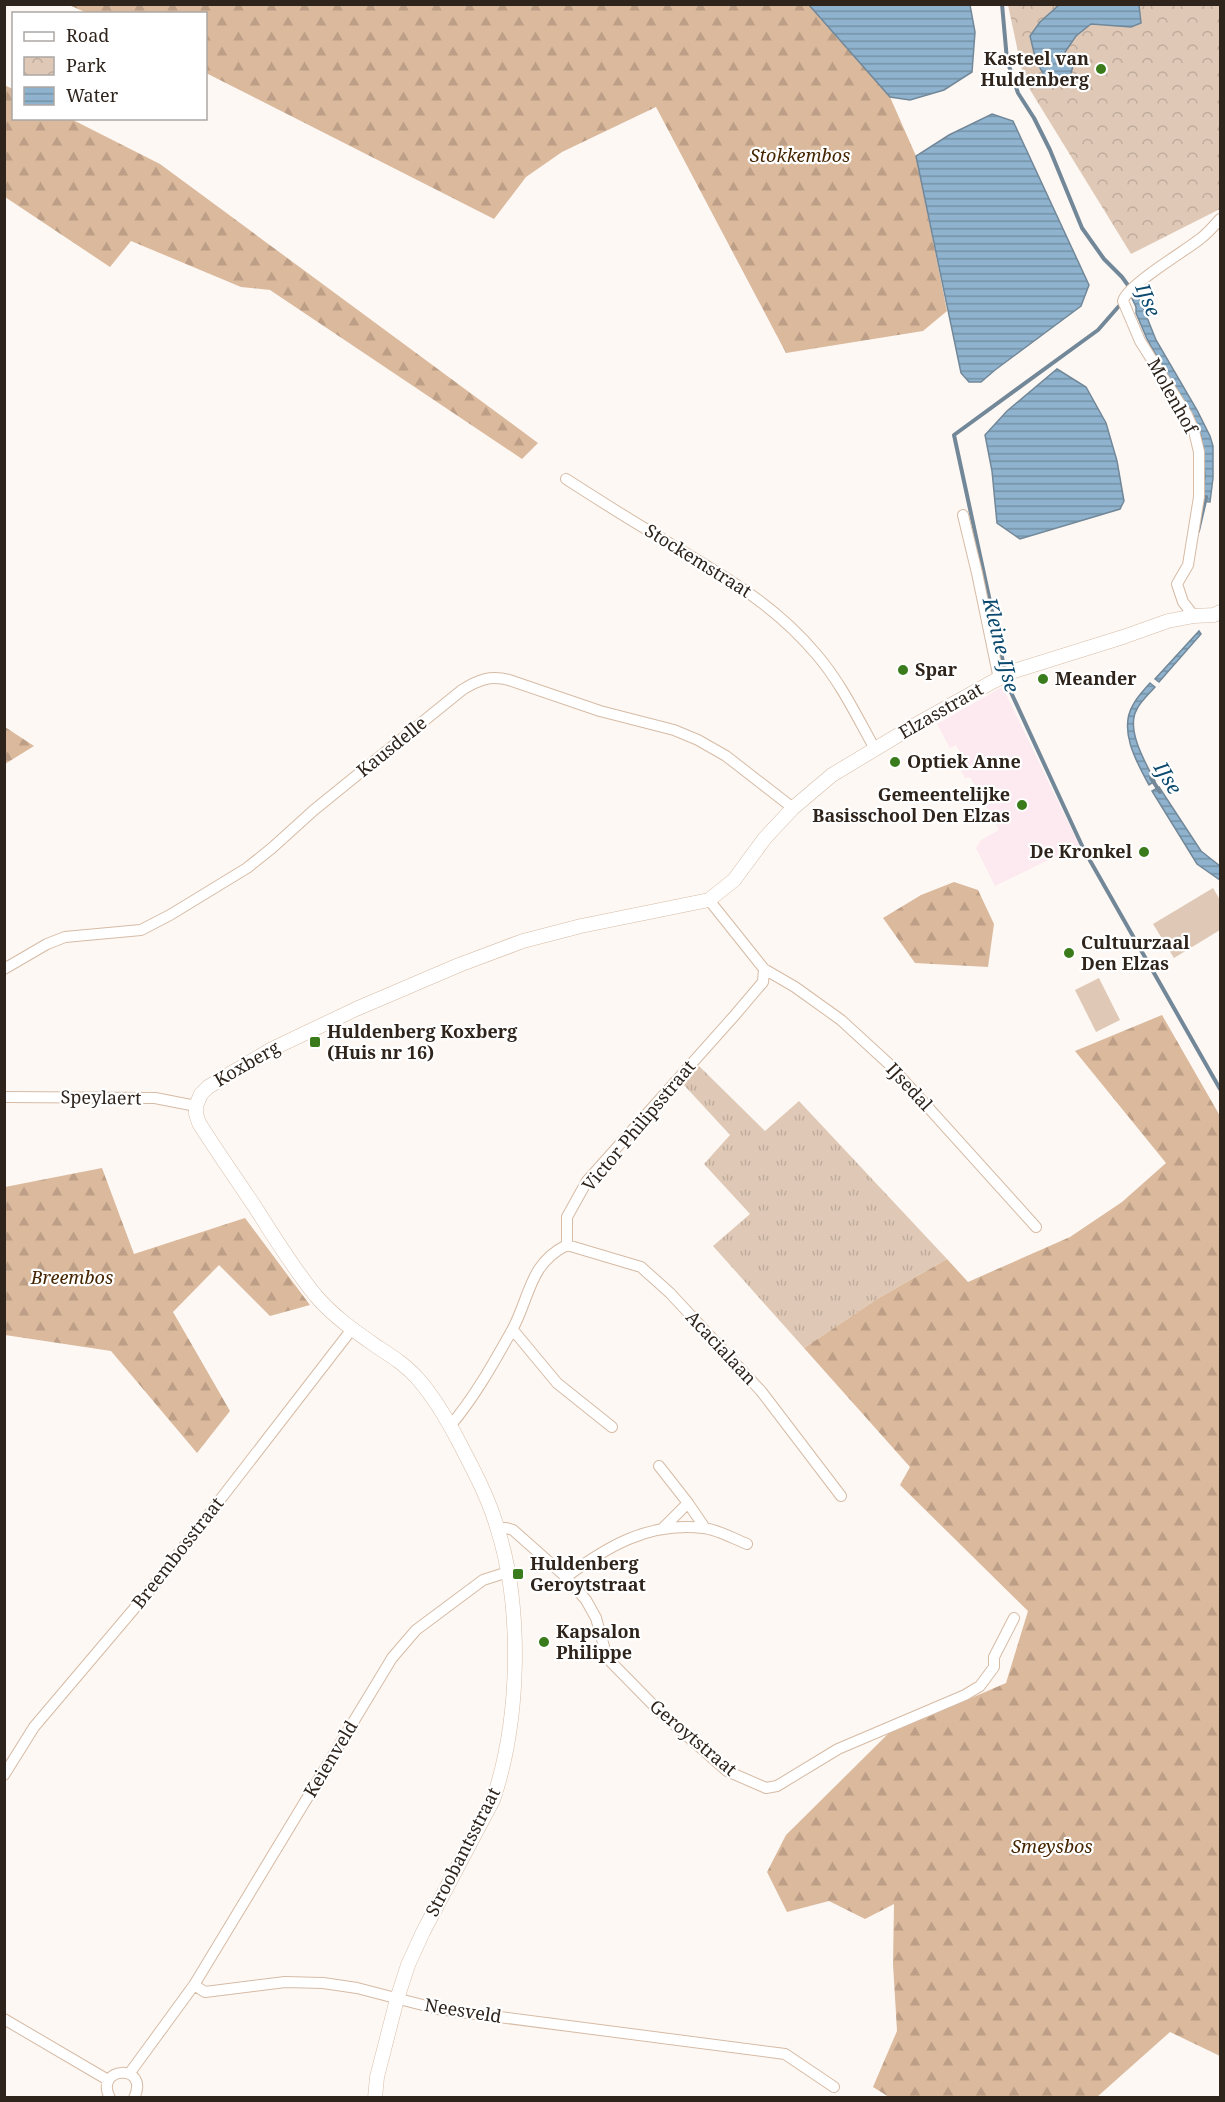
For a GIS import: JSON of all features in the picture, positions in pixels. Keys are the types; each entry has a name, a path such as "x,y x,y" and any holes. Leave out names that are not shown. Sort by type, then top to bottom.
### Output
{"street":[{"name":"Molenhof","path":"1194,616 1183,602 1177,584 1188,565 1199,497 1197,442 1187,415 1140,342 1123,301 1131,290 1203,237 1221,219"},
{"name":"Stockemstraat","path":"566,479 657,537 732,580 760,600 801,637 818,656 836,680 875,748"},
{"path":"963,515 1003,676"},
{"name":"Elzasstraat","path":"734,880 765,838 793,808 832,775 875,748 1003,676 1123,638 1168,621 1221,612"},
{"name":"Kausdelle","path":"4,969 47,944 65,937 128,933 141,930 170,915 247,868 314,810 462,690 483,678 497,677 509,680 600,711 674,730 698,740 726,756 793,808"},
{"name":"Koxberg","path":"196,1106 201,1094 208,1087 272,1049 459,965 523,941 709,900 734,880"},
{"path":"709,900 764,969"},
{"name":"IJsedal","path":"764,969 795,987 841,1020 889,1064 1036,1227"},
{"name":"Victor Philipsstraat","path":"567,1245 567,1217 587,1181 735,1015 763,981 764,969"},
{"name":"Speylaert","path":"4,1097 155,1098 196,1106"},
{"path":"196,1106 199,1123 298,1273 334,1314 403,1364 418,1378 450,1426 476,1473 498,1528"},
{"path":"450,1426 462,1412 513,1330 535,1274 552,1252 567,1245"},
{"name":"Acacialaan","path":"567,1245 641,1268 670,1293 761,1391 841,1496"},
{"name":"Breembosstraat","path":"4,1775 33,1727 155,1584 352,1329"},
{"path":"513,1330 556,1383 612,1427"},
{"path":"659,1466 705,1528"},
{"path":"662,1529 688,1503"},
{"name":"Stroobantsstraat","path":"375,2097 377,2077 408,1965 493,1800 500,1778 508,1736 513,1675 513,1605 498,1528"},
{"name":"Geroytstraat","path":"498,1528 513,1530 566,1577 596,1618 605,1650 611,1662 660,1712 727,1772 766,1788 777,1785 838,1749 965,1695 980,1686 993,1667 994,1657 1014,1618"},
{"path":"566,1577 591,1559 640,1533 662,1529 705,1528 747,1544"},
{"name":"Keienveld","path":"194,1985 392,1658 416,1630 483,1580 508,1572"},
{"name":"Neesveld","path":"194,1985 205,1992 285,1982 323,1983 357,1988 438,2009 785,2054 834,2087"},
{"path":"129,2074 194,1985"},
{"path":"4,2019 108,2080"},
{"path":"110,2097 106,2088 108,2080 114,2074 121,2072 135,2079 138,2086 134,2097"}],"shaded area":[{"name":"Gemeentelijke Basisschool Den Elzas","path":"1004,686 1079,845 995,886 976,848 981,840 999,830 970,777 965,778 954,758 961,754 956,745 950,748 937,724"}],"green space":[{"name":"Stokkembos","path":"69,5 809,5 890,97 916,156 947,311 923,331 786,353 656,107 562,152 526,177 494,219 207,74 207,12 85,12"},
{"path":"1008,5 1220,5 1220,209 1131,254 1024,80"},
{"path":"4,85 12,89 12,120 73,120 160,164 538,443 522,459 270,290 241,287 131,241 110,267 5,197"},
{"path":"5,727 34,746 5,764"},
{"path":"954,882 978,890 994,924 988,967 915,963 883,918 921,895"},
{"path":"1213,888 1220,900 1220,930 1174,958 1153,924"},
{"path":"1099,978 1120,1020 1096,1032 1075,990"},
{"name":"Smeysbos","path":"1162,1015 1220,1116 1220,2056 1170,2032 1097,2097 889,2097 873,2087 897,2031 893,1964 894,1904 865,1919 829,1901 787,1912 767,1872 786,1835 894,1728 1006,1683 1028,1611 900,1485 910,1467 804,1348 877,1299 947,1259 968,1282 1070,1237 1122,1202 1166,1163 1075,1051"},
{"path":"699,1066 765,1131 799,1101 947,1259 877,1299 804,1348 713,1246 750,1214 704,1164 730,1135 683,1084"},
{"name":"Breembos","path":"102,1168 134,1254 245,1218 310,1305 270,1316 219,1265 173,1312 230,1411 197,1453 111,1351 5,1335 5,1187"}],"water":[{"path":"809,5 970,5 975,32 972,72 944,90 910,100 890,97"},
{"path":"1059,5 1139,5 1141,23 1131,27 1091,24 1076,36 1065,52 1073,66 1071,73 1061,83 1048,82 1036,61 1030,36 1040,22"},
{"path":"992,114 1013,121 1089,285 1081,306 981,382 969,382 961,373 916,156 949,135"},
{"path":"1136,290 1156,340 1210,436 1213,446 1213,478 1210,502 1202,501 1205,476 1201,435 1147,339 1130,294"},
{"path":"1057,369 1086,387 1106,423 1117,461 1124,501 1120,509 1020,539 997,523 992,471 985,435 1007,411"},
{"path":"1199,631 1201,634 1159,682 1155,679"},
{"path":"1150,683 1155,687 1137,709 1133,726 1138,746 1155,781 1149,785 1131,746 1127,725 1133,705"},
{"path":"1159,787 1201,851 1220,866 1220,880 1197,864 1152,791"}],"waterway":[{"name":"IJse","path":"1002,4 1007,60 1018,93 1050,150 1082,228 1104,259 1130,288"},
{"name":"Kleine IJse","path":"1005,671 954,435 1098,330 1119,306"},
{"name":"IJse","path":"1198,531 1206,497"},
{"name":"Kleine IJse","path":"1007,679 1009,688 1084,850 1220,1089"},
{"name":"IJse","path":"1151,778 1160,792"}],"place":[{"name":"Kasteel van Huldenberg","path":"1101,69"},
{"name":"Spar","path":"903,670"},
{"name":"Meander","path":"1043,679"},
{"name":"Optiek Anne","path":"895,762"},
{"name":"Gemeentelijke Basisschool Den Elzas","path":"1022,805"},
{"name":"De Kronkel","path":"1144,852"},
{"name":"Cultuurzaal Den Elzas","path":"1069,953"},
{"name":"Huldenberg Koxberg (Huis nr 16)","path":"315,1042"},
{"name":"Huldenberg Geroytstraat","path":"518,1574"},
{"name":"Kapsalon Philippe","path":"544,1642"}]}
